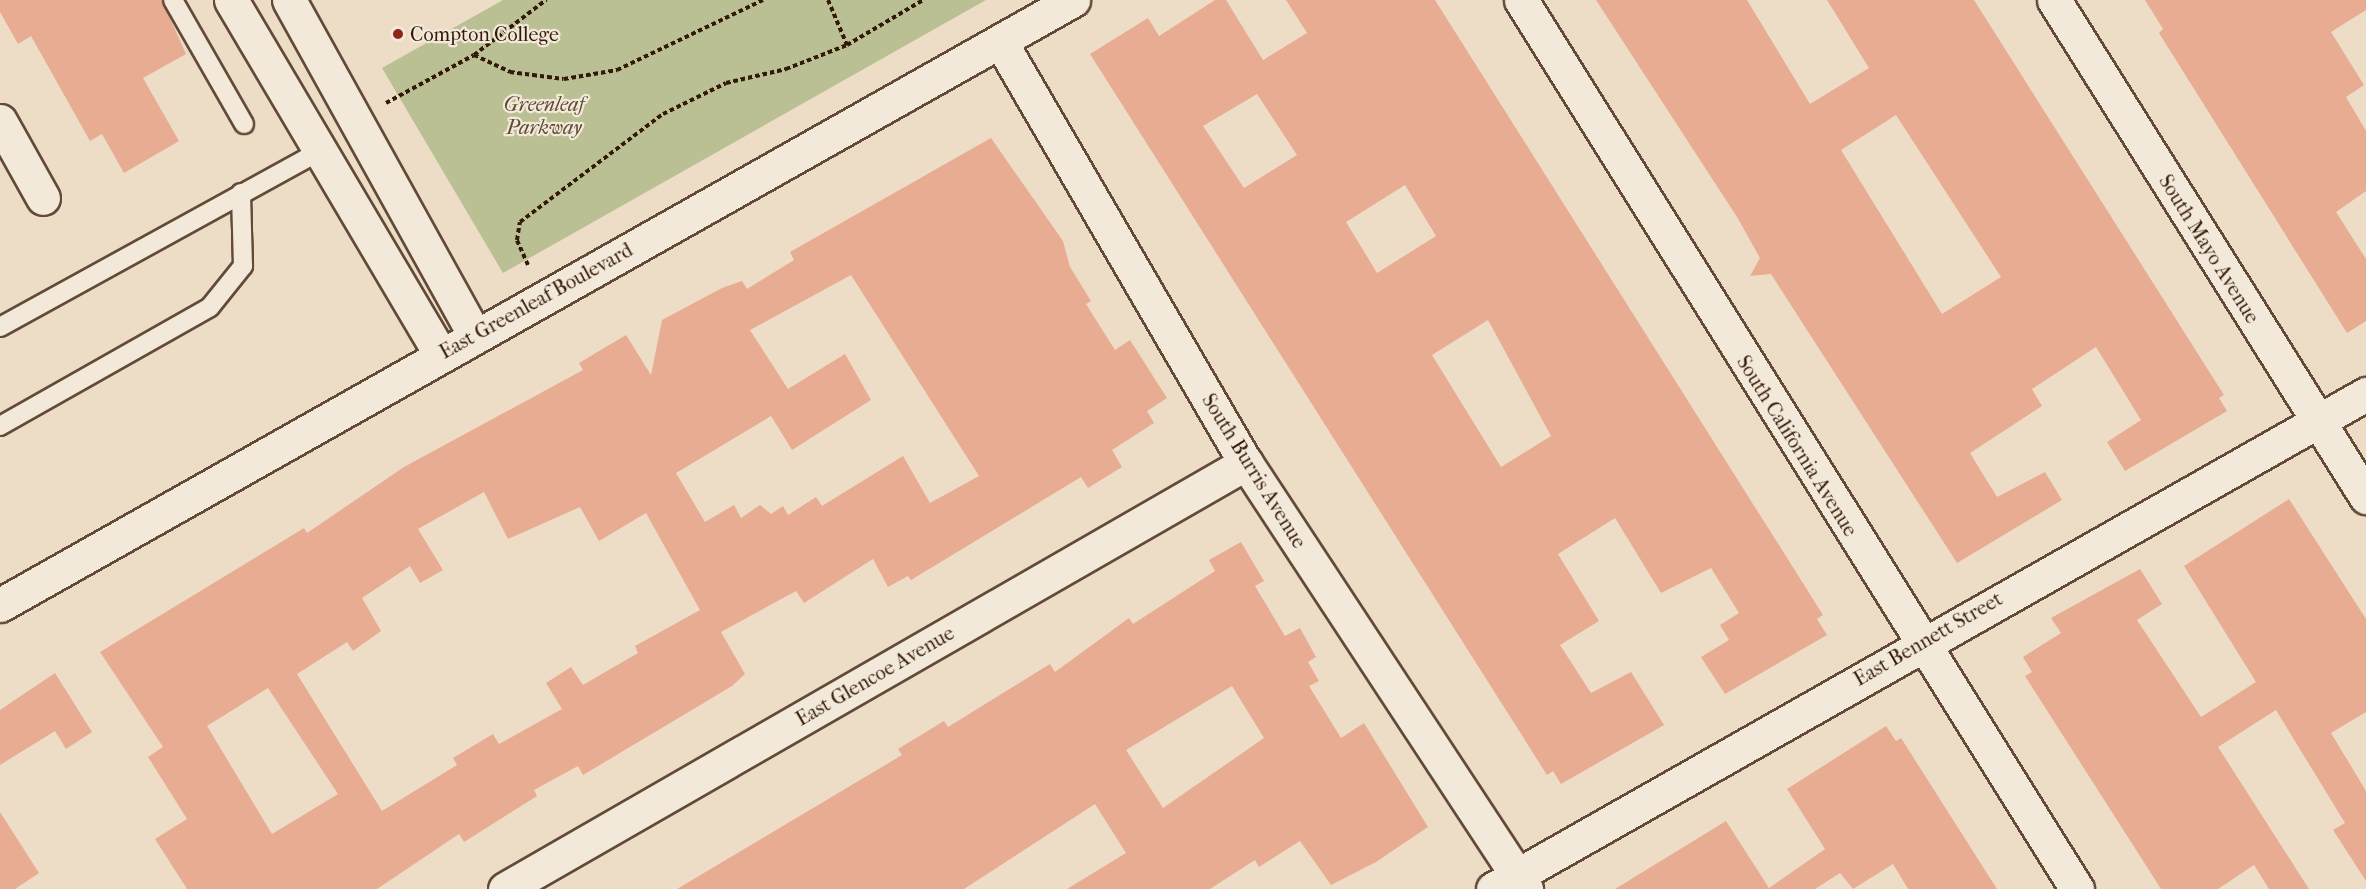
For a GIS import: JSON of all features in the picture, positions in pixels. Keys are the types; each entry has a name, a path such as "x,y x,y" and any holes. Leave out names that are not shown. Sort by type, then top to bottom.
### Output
{"street":[{"path":"231,0 322,150 441,355"},
{"path":"289,0 475,335"},
{"name":"East Greenleaf Boulevard","path":"0,604 1073,0"},
{"name":"South California Avenue","path":"1521,0 1919,643 2077,889"},
{"name":"South Mayo Avenue","path":"2054,0 2366,497"},
{"name":"South Burris Avenue","path":"1000,41 1246,463 1512,885"},
{"path":"0,121 44,198"},
{"name":"East Bennett Street","path":"1512,885 1919,643 2366,394"},
{"name":"East Glencoe Avenue","path":"505,889 1246,463"}],"lane":[{"path":"173,0 244,124"},
{"path":"0,327 322,150"},
{"path":"0,426 210,306 243,266 241,193"}],"path":[{"path":"382,105 474,55 546,0"},
{"path":"474,55 510,72 564,79 617,70 763,0"},
{"path":"828,0 847,45"},
{"path":"528,266 517,240 520,222 663,114 726,83 786,69 847,45 923,0"}],"green space":[{"name":"Greenleaf Parkway","path":"503,0 986,0 503,273 382,68"}],"building":[{"path":"0,0 162,0 186,54 143,78 179,141 124,173 102,134 90,141 31,36 18,44 0,12"},
{"path":"1215,0 1226,0 1263,60 1307,33 1286,0 1435,0 1823,615 1817,619 1827,635 1725,694 1701,657 1729,640 1720,625 1739,613 1711,568 1661,593 1615,518 1558,554 1599,621 1560,645 1591,693 1631,672 1664,725 1561,784 1553,771 1547,775 1090,54 1148,18 1159,36","holes":["1257,94 1297,155 1244,188 1203,126","1405,185 1436,236 1377,273 1346,222","1488,320 1551,436 1501,467 1432,355"]},
{"path":"1596,0 1747,0 1810,104 1869,68 1827,0 1974,0 2224,395 2219,398 2227,411 2125,471 2107,442 2141,420 2096,347 2032,389 2042,406 1970,453 1997,497 2045,472 2062,500 1957,563 1771,274 1750,276 1760,258 1737,217","holes":["1896,115 2001,277 1942,314 1841,150"]},
{"path":"2145,0 2366,0 2366,10 2331,32 2364,85 2346,97 2366,131 2366,191 2336,212 2366,259 2366,321 2347,333 2159,33 2163,29"},
{"path":"991,138 1063,241 1070,267 1091,301 1086,304 1115,350 1130,340 1167,398 1147,411 1154,423 1112,450 1122,467 1088,488 1081,477 911,580 908,576 888,587 873,559 804,603 796,591 721,632 745,674 732,686 583,775 578,766 534,790 537,796 464,842 459,834 377,889 187,889 155,839 187,819 148,757 163,747 100,652 304,528 307,533 404,467 583,370 579,363 626,335 651,375 662,320 722,288 742,281 747,289 794,260 790,252","holes":["851,275 979,476 930,503 903,456 822,506 816,497 788,515 783,506 771,514 760,505 741,518 734,505 705,522 676,473 771,416 792,450 871,400 845,354 788,389 750,330","484,492 508,539 580,507 599,541 646,513 700,610 635,646 638,653 583,685 571,667 546,683 562,709 499,744 493,734 453,758 457,765 382,811 297,674 347,642 353,651 381,631 362,598 410,566 420,583 443,570 418,529","268,688 338,794 272,834 207,726"]},
{"path":"2289,499 2366,619 2366,712 2331,733 2366,791 2366,881 2333,830 2345,823 2276,710 2218,747 2309,889 2269,889 2254,865 2218,889 2161,889 2025,676 2032,672 2023,657 2061,633 2051,618 2140,569 2162,604 2137,620 2201,717 2256,682 2184,566"},
{"path":"1241,542 1264,581 1255,586 1285,636 1300,628 1316,657 1308,662 1319,681 1309,686 1341,738 1364,723 1428,827 1376,862 1331,885 1300,841 1259,867 1255,860 1210,889 1067,889 1126,853 1095,804 964,889 677,889 902,755 898,749 944,721 948,727 1050,664 1055,672 1129,618 1133,624 1215,571 1209,560","holes":["1232,686 1264,738 1163,808 1126,750"]},
{"path":"55,673 92,732 66,749 55,731 0,765 0,710"},
{"path":"1886,726 1896,741 1901,738 1997,889 1908,889 1893,864 1853,889 1840,873 1815,889 1615,889 1726,821 1769,888 1825,849 1787,789"},
{"path":"0,812 39,873 15,889 0,889"}],"place":[{"name":"Compton College","path":"398,34"}]}
